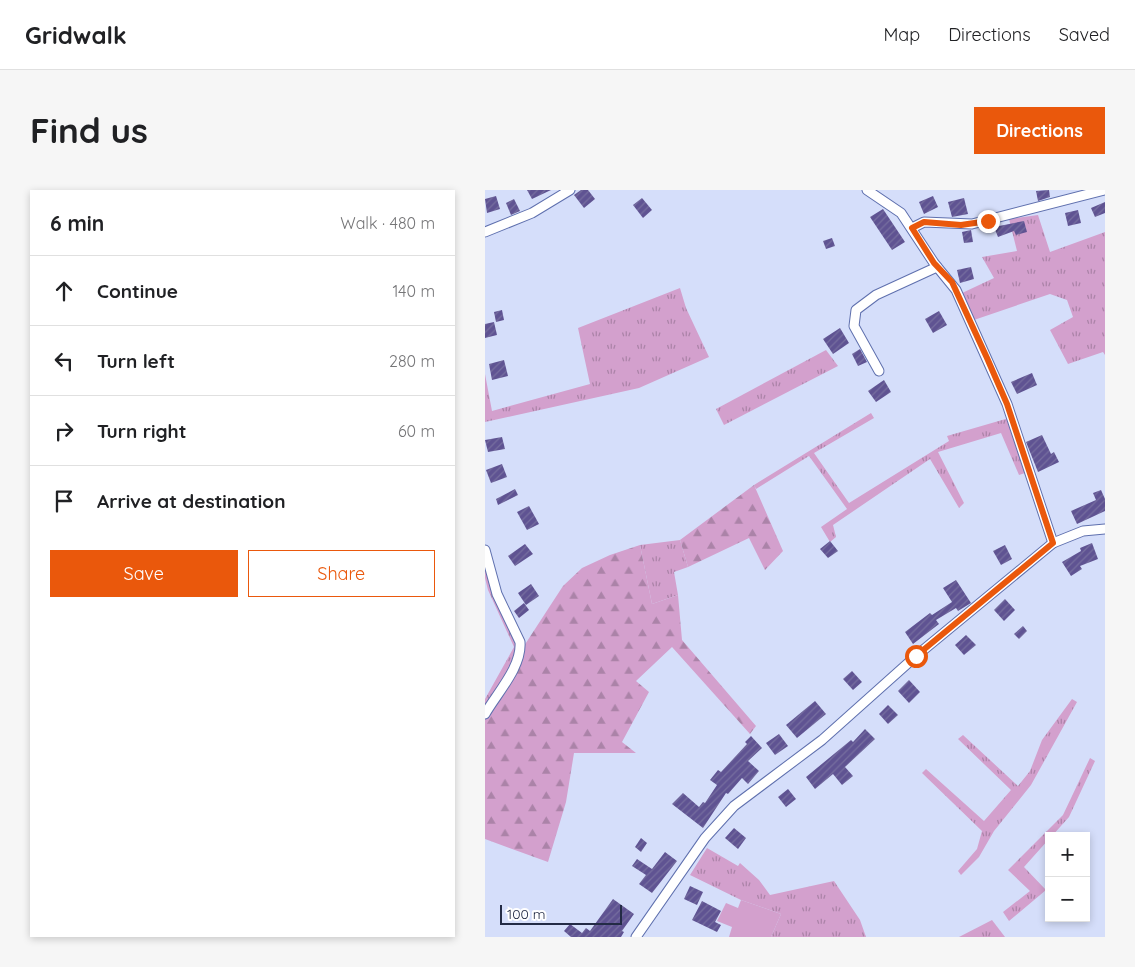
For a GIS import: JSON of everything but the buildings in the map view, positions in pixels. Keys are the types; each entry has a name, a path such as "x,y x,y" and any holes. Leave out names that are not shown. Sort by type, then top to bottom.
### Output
{"street":[{"path":"485,232 532,213 570,190"},
{"path":"867,190 901,213 937,267 956,290 1007,404 1053,543"},
{"path":"912,228 924,222 972,224 1104,190"},
{"path":"879,370 854,326 856,310 876,295 937,267"},
{"path":"636,937 705,838 734,806 822,740 916,656 1053,543 1083,531 1105,529"},
{"path":"485,550 497,594 520,642 521,649 512,671 485,714"}],"green space":[{"path":"1038,215 1050,252 1105,232 1105,355 1103,352 1068,364 1050,330 1073,317 1067,300 1050,294 971,321 960,294 994,278 982,257 1017,251 1009,219"},
{"path":"680,288 686,308 709,357 639,388 485,422 485,374 492,411 590,384 578,328"},
{"path":"826,350 838,366 724,425 716,409"},
{"path":"871,413 874,418 814,453 849,503 949,441 947,436 1009,418 1028,472 1019,475 1001,433 938,452 964,503 959,508 930,459 833,525 836,537 830,542 821,527 847,509 809,456 756,489 754,485"},
{"path":"754,485 783,551 765,570 749,538 688,567 680,540"},
{"path":"680,540 688,567 674,572 678,595 652,604 640,545"},
{"path":"640,545 652,604 678,595 682,640 756,726 750,734 672,647 636,681 649,692 622,742 636,753 574,753 566,802 548,862 485,839 485,714 522,649 563,586 582,568 610,555"},
{"path":"485,552 522,649 485,715 485,699 514,647 488,590 485,578"},
{"path":"1072,699 1077,702 1031,785 994,831 979,857 961,875 958,871 977,849 982,831 922,773 926,769 984,821 1011,790 958,739 963,735 1018,786 1030,771 1042,740"},
{"path":"1090,758 1095,761 1069,817 1056,832 1046,832 1063,815"},
{"path":"1045,833 1045,843 1024,867 1045,891 1009,921 1003,912 1030,891 1008,870"},
{"path":"707,848 738,866 740,863 759,880 770,895 834,881 860,920 866,937 771,937 781,914 741,900 690,875"},
{"path":"741,900 781,914 771,937 729,937 732,927 717,921 726,903 738,908"},
{"path":"992,920 1005,937 959,937"}],"route":[{"path":"916,656 1053,543 1049,536 1029,467 1007,404 987,358 952,282 934,263 912,228 924,222 961,225 988,221"}]}
